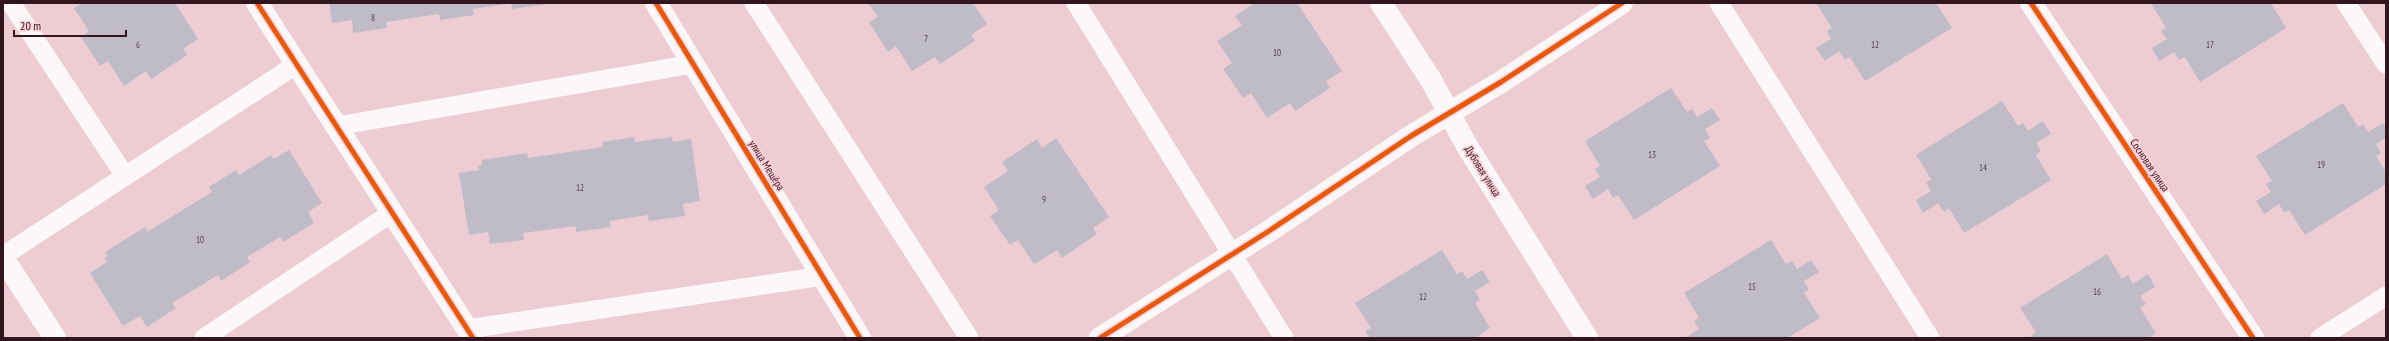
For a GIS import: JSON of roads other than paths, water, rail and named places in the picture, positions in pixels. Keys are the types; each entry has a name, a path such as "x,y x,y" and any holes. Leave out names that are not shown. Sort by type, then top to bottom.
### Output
{"street":[{"path":"257,3 470,333"},
{"name":"улица Мещёра","path":"656,3 860,338"},
{"name":"Дубовая улица","path":"1380,3 1449,112 1467,146 1587,338"},
{"path":"1100,338 1449,112 1501,82 1622,3"},
{"name":"Сосновая улица","path":"2031,3 2253,338"},
{"path":"3,257 55,338"}],"lane":[{"path":"11,3 125,176"},
{"path":"754,3 969,338"},
{"path":"1076,3 1231,254 1247,275 1284,338"},
{"path":"1719,3 1930,338"},
{"path":"2346,3 2386,64"},
{"path":"3,257 297,64"},
{"path":"337,126 693,64"},
{"path":"204,338 393,212"},
{"path":"470,333 823,276"},
{"path":"2320,338 2386,296"}]}
